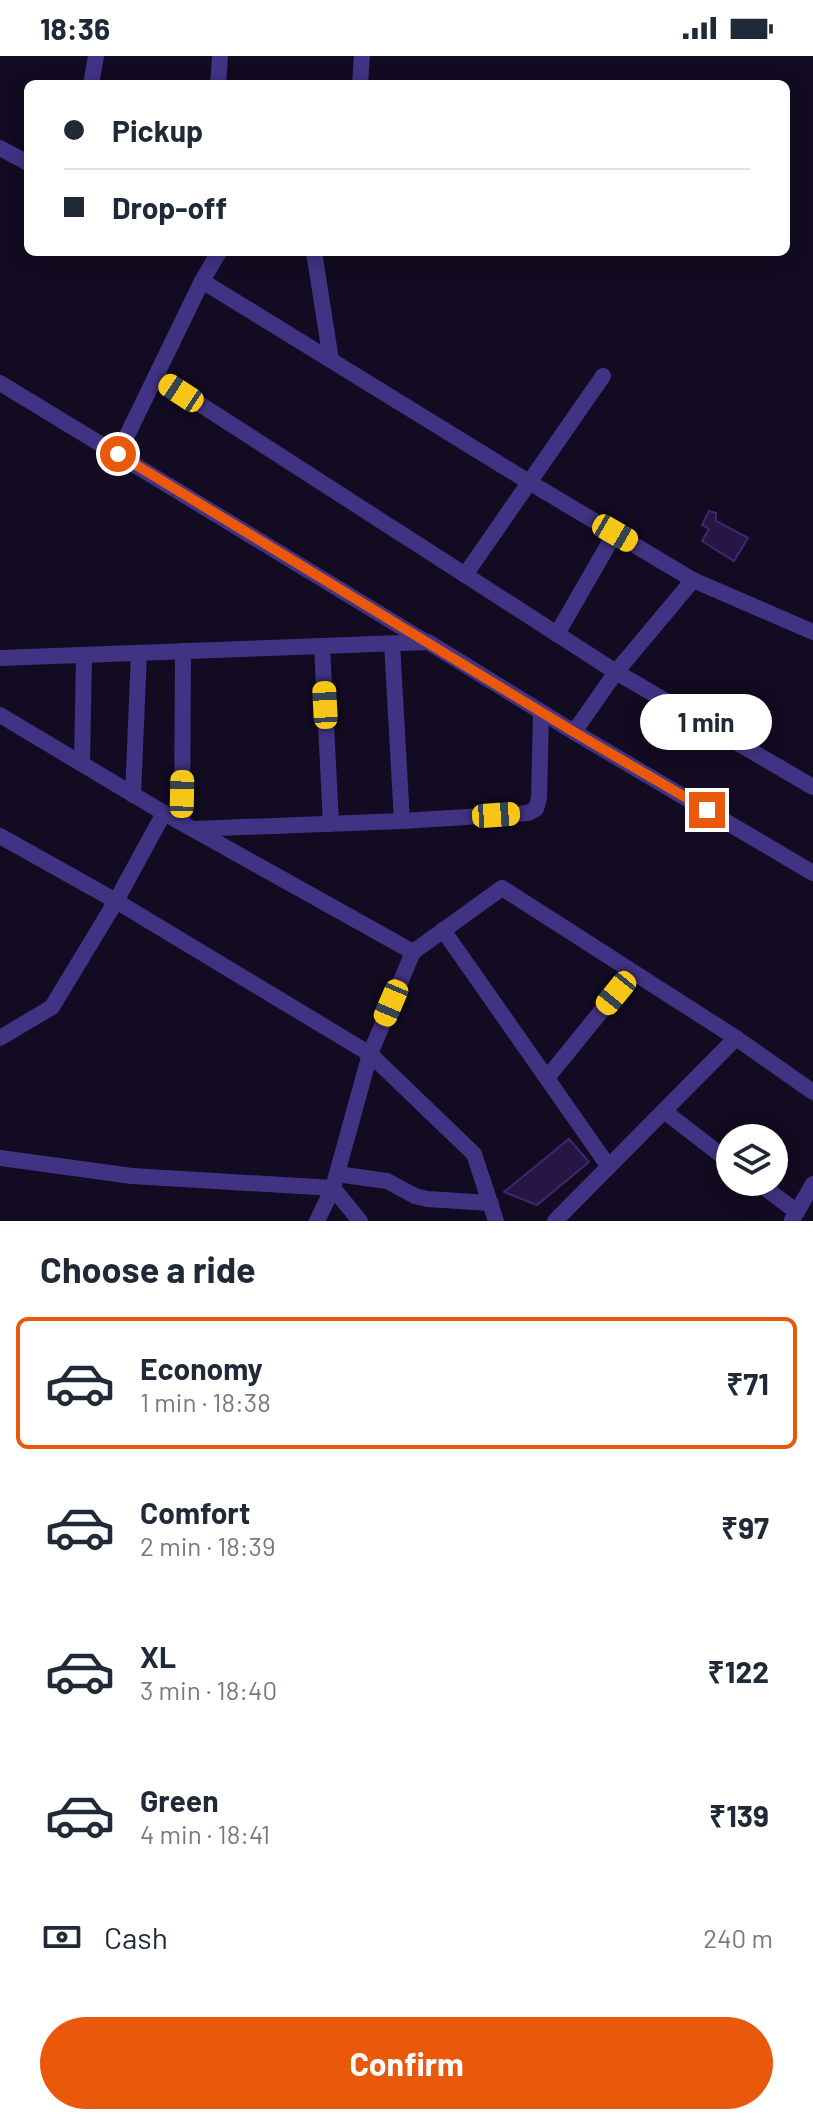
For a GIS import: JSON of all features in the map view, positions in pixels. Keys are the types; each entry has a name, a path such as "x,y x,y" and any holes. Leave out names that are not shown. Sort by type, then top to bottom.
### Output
{"street":[{"path":"92,80 96,56"},
{"path":"218,80 220,56"},
{"path":"360,80 362,56"},
{"path":"0,148 24,161"},
{"path":"118,454 217,256"},
{"path":"315,256 331,360"},
{"path":"202,281 693,580 813,632"},
{"path":"156,376 616,672 812,785"},
{"path":"465,575 603,376"},
{"path":"0,383 574,732 813,873"},
{"path":"557,634 615,533"},
{"path":"574,732 616,672 693,580"},
{"path":"0,658 428,642"},
{"path":"392,644 402,821"},
{"path":"322,646 331,824"},
{"path":"183,651 187,826"},
{"path":"133,795 139,653"},
{"path":"82,764 84,655"},
{"path":"187,826 331,824 528,813 536,809 539,798 541,712"},
{"path":"0,715 164,813 413,952"},
{"path":"0,1038 52,1007 116,901 164,813"},
{"path":"0,836 116,901 370,1054 474,1154 496,1221"},
{"path":"317,1221 335,1181 370,1054 413,952 502,888 736,1038 813,1092"},
{"path":"443,930 609,1167"},
{"path":"547,1078 633,972"},
{"path":"555,1221 736,1038"},
{"path":"664,1111 716,1151"},
{"path":"0,1158 132,1176 335,1181 375,1177 427,1199 491,1203"},
{"path":"335,1181 360,1221"},
{"path":"772,1196 794,1216 813,1184"}],"building":[{"path":"709,511 716,513 716,521 748,538 734,561 702,541 709,529 702,525"},
{"path":"569,1139 589,1162 537,1205 504,1192"}],"route":[{"path":"118,454 707,810"}]}
